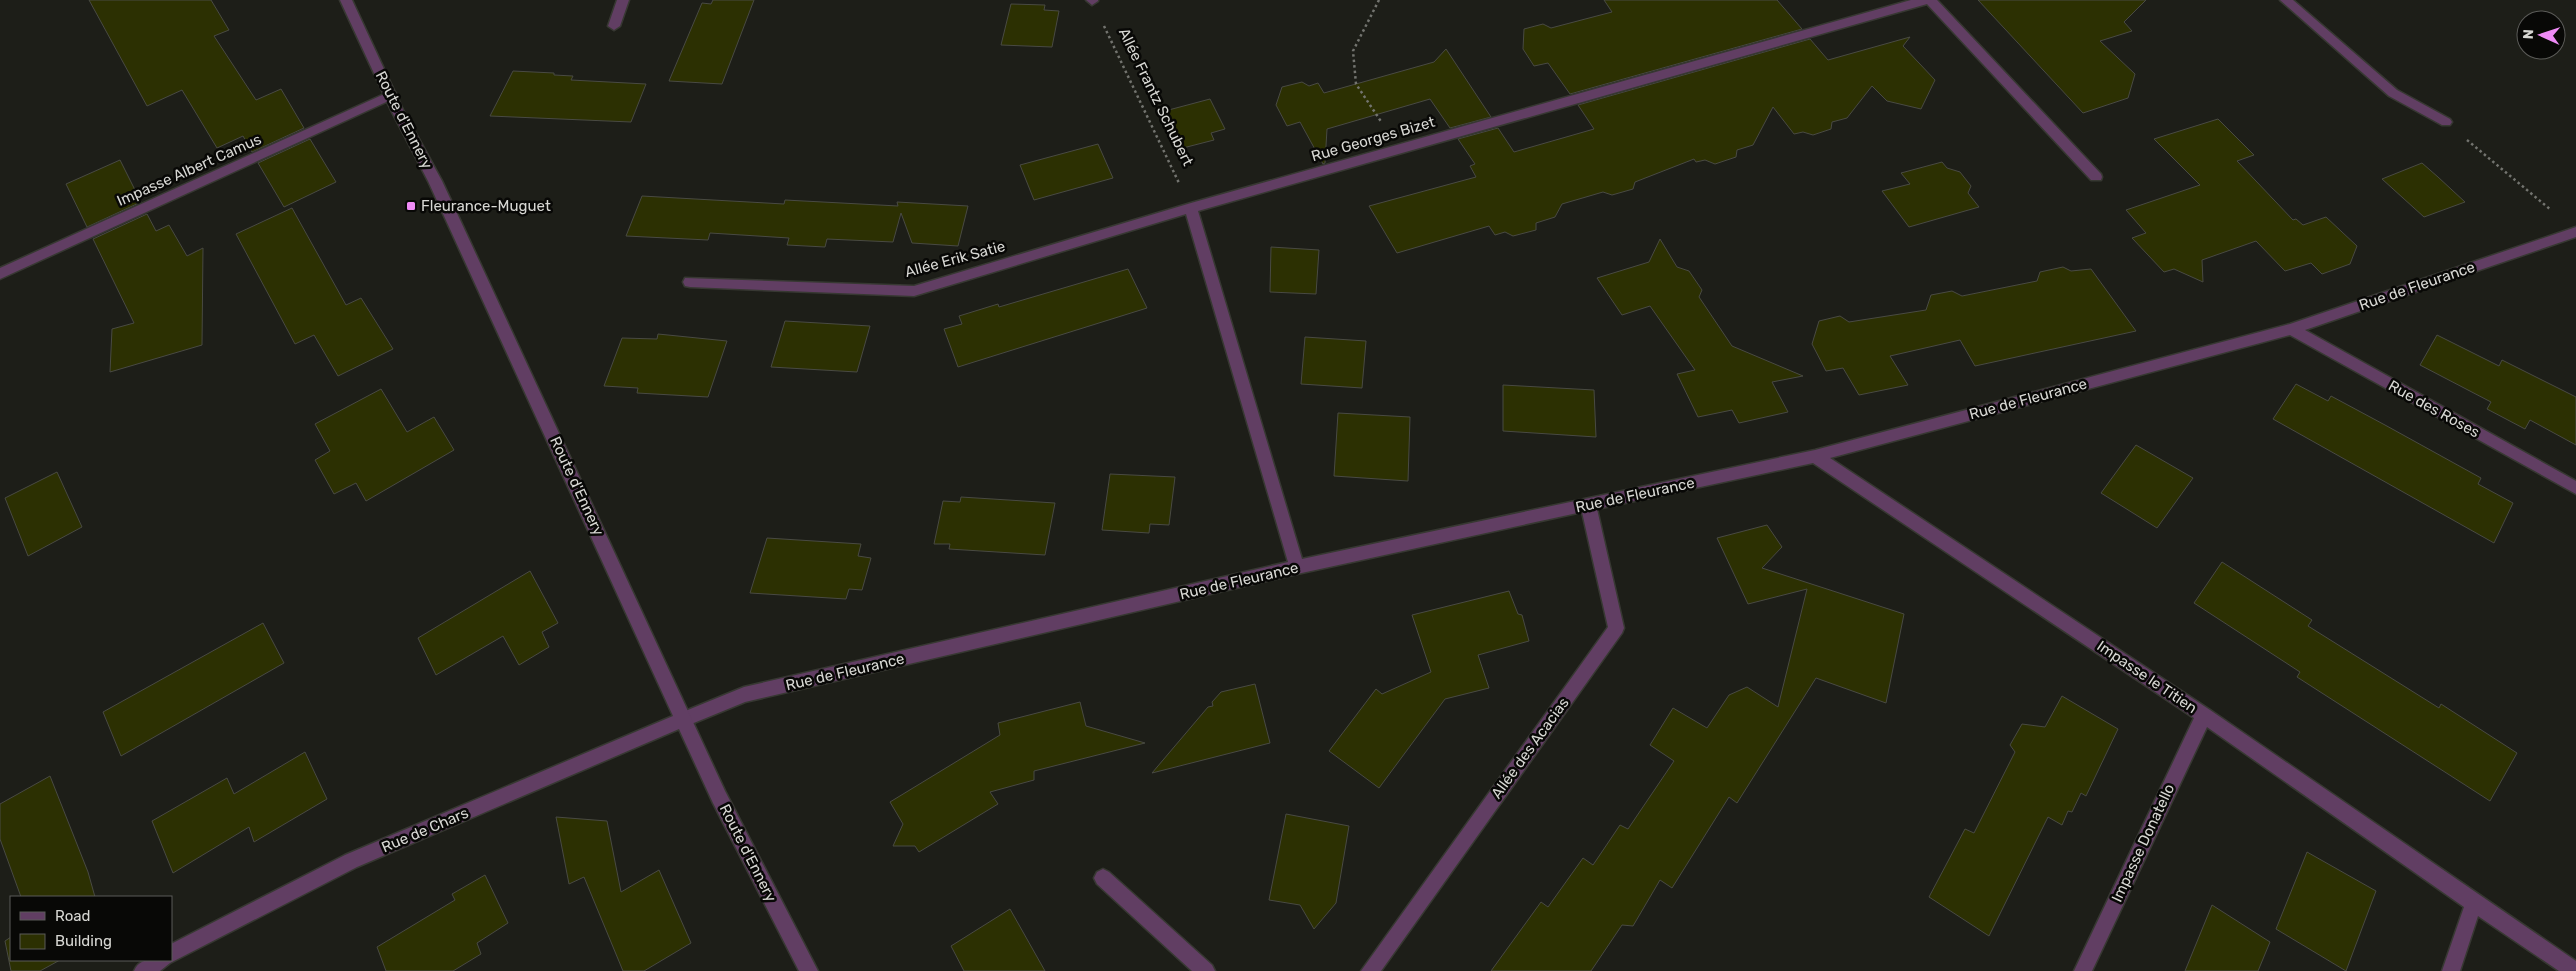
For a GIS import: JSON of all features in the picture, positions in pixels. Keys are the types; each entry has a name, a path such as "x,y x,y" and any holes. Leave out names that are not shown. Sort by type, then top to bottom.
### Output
{"street":[{"name":"Route d'Ennery","path":"346,0 391,95 436,181 719,797 809,971"},
{"path":"614,26 623,0"},
{"name":"Rue Georges Bizet","path":"1191,208 1925,0"},
{"path":"1930,0 2096,177"},
{"path":"2286,0 2393,93 2446,122"},
{"name":"Impasse Albert Camus","path":"0,274 391,95"},
{"path":"1191,208 1297,567"},
{"name":"Allée Erik Satie","path":"690,282 914,290 1191,208"},
{"name":"Rue de Fleurance","path":"684,719 744,695 1297,567 1815,456 2291,329 2576,232"},
{"name":"Rue des Roses","path":"2291,329 2576,488"},
{"name":"Impasse le Titien","path":"1815,456 2204,715 2575,971"},
{"name":"Allée des Acacias","path":"1370,971 1616,628 1588,504"},
{"name":"Impasse Donatello","path":"2083,971 2204,715"},
{"name":"Rue de Chars","path":"172,953 351,861 684,719"},
{"path":"1103,878 1206,971"},
{"path":"2451,971 2474,903"},
{"path":"143,971 160,961"}],"path":[{"path":"1379,0 1353,51 1356,84 1399,149"},
{"name":"Allée Frantz Schubert","path":"1092,1 1191,208"},
{"path":"2446,122 2553,212"}],"building":[{"path":"89,0 211,0 229,30 214,36 256,100 281,89 304,128 252,152 243,136 217,148 182,90 147,106"},
{"path":"713,0 754,0 722,84 669,81 702,3 711,4"},
{"path":"1604,0 1777,0 1802,29 1570,94 1548,63 1534,66 1523,49 1524,29 1543,24 1551,28 1612,12"},
{"path":"1978,0 2146,0 2124,22 2132,31 2100,41 2135,74 2128,98 2083,113"},
{"path":"1011,4 1045,5 1044,10 1059,11 1052,47 1001,45"},
{"path":"1910,37 1903,46 1935,80 1921,109 1887,101 1872,86 1847,118 1832,122 1831,129 1813,135 1803,132 1794,134 1773,107 1753,145 1737,150 1736,157 1715,164 1705,160 1696,162 1694,159 1635,182 1633,189 1612,195 1603,192 1562,204 1555,217 1536,223 1536,230 1513,236 1505,232 1495,235 1489,226 1397,253 1369,206 1476,177 1470,166 1475,164 1458,139 1498,128 1514,152 1594,129 1578,105 1810,39 1828,60"},
{"path":"1446,49 1491,117 1450,128 1430,99 1327,129 1325,163 1323,164 1300,122 1287,126 1276,105 1282,87 1302,82 1309,86 1318,83 1324,93 1434,62"},
{"path":"513,71 573,76 571,80 646,84 631,122 490,116"},
{"path":"1210,99 1225,129 1211,133 1214,140 1179,149 1161,112"},
{"path":"2218,119 2254,155 2237,161 2293,220 2296,219 2303,225 2326,217 2357,246 2350,264 2322,274 2311,263 2285,271 2256,241 2202,260 2203,282 2174,269 2164,272 2132,238 2146,233 2126,210 2200,185 2154,139"},
{"path":"310,139 336,182 284,207 258,163"},
{"path":"1098,144 1113,178 1034,200 1020,165"},
{"path":"120,160 141,202 87,227 66,184"},
{"path":"1942,162 1947,168 1960,172 1971,186 1968,193 1979,207 1909,227 1882,191 1910,184 1901,173"},
{"path":"2422,163 2465,202 2424,217 2382,179"},
{"path":"642,196 784,204 785,200 898,206 897,202 968,206 958,246 912,243 901,213 893,242 827,239 825,247 787,245 789,238 710,233 708,240 626,236"},
{"path":"292,208 346,305 361,298 393,349 338,376 314,335 295,344 236,234"},
{"path":"147,214 156,231 169,225 187,256 203,248 202,345 110,372 112,329 134,323 93,239"},
{"path":"1660,239 1677,267 1689,271 1702,290 1699,297 1732,346 1803,376 1772,382 1788,412 1739,423 1732,410 1698,417 1677,374 1695,370 1650,306 1622,315 1597,278 1649,262"},
{"path":"1271,247 1319,250 1316,294 1270,292"},
{"path":"2063,267 2071,271 2091,269 2136,331 1975,366 1960,340 1890,356 1908,385 1859,395 1843,368 1826,371 1812,344 1819,321 1840,316 1849,322 1926,310 1931,295 1952,291 1962,296 2037,281 2040,272"},
{"path":"1128,269 1147,308 958,367 944,329 962,324 959,316 998,304 999,307"},
{"path":"785,321 870,326 857,372 771,367"},
{"path":"658,334 727,341 708,397 637,393 638,388 604,386 622,338 657,339"},
{"path":"2437,335 2499,366 2502,360 2576,397 2576,445 2530,420 2525,429 2487,409 2491,402 2420,365"},
{"path":"1305,337 1366,341 1362,388 1301,384"},
{"path":"2296,384 2328,401 2331,396 2385,425 2481,478 2478,484 2513,503 2494,543 2273,419"},
{"path":"1503,385 1594,390 1596,437 1503,431"},
{"path":"381,389 407,432 434,417 454,450 366,501 356,483 334,494 315,460 330,451 315,424"},
{"path":"1338,413 1410,417 1408,481 1334,476"},
{"path":"2136,445 2193,478 2157,528 2101,493"},
{"path":"57,472 82,527 28,556 5,498"},
{"path":"1110,474 1175,477 1169,525 1150,524 1149,533 1102,530"},
{"path":"961,497 1055,503 1045,555 949,549 950,544 934,544 943,501 960,502"},
{"path":"1767,525 1782,547 1762,568 1904,614 1886,703 1816,678 1737,803 1729,797 1672,888 1660,880 1633,926 1622,925 1591,971 1491,971 1541,902 1548,907 1583,858 1593,865 1620,825 1628,829 1674,761 1650,745 1673,708 1707,728 1729,695 1747,687 1778,707 1807,589 1748,604 1717,538"},
{"path":"767,538 861,544 858,556 871,558 862,590 849,589 846,599 750,593"},
{"path":"2222,562 2312,620 2308,626 2439,708 2441,704 2517,753 2490,801 2297,677 2300,672 2194,603"},
{"path":"530,571 558,623 542,632 549,647 519,665 503,636 436,675 418,638"},
{"path":"1509,591 1518,614 1522,615 1529,641 1478,655 1489,688 1445,699 1379,788 1329,751 1376,689 1382,694 1431,672 1412,615"},
{"path":"263,623 284,663 121,756 103,712"},
{"path":"1255,684 1270,743 1152,773 1208,707 1213,706 1212,702 1221,692"},
{"path":"2062,696 2118,729 2086,796 2081,793 2072,812 2068,811 2062,825 2048,817 1989,936 1929,897 1965,829 1974,833 2015,752 2010,745 2022,724 2045,727"},
{"path":"1080,702 1086,726 1145,743 1034,771 1034,780 990,792 998,804 919,852 915,846 893,846 903,824 890,802 1000,735 998,723"},
{"path":"305,752 327,799 254,842 249,827 173,873 152,821 227,778 234,794"},
{"path":"50,776 88,872 95,896 21,896 0,839 0,804"},
{"path":"1286,814 1349,826 1336,903 1314,929 1300,905 1269,900"},
{"path":"556,817 607,821 621,892 659,870 691,943 644,971 623,971 584,877 569,884"},
{"path":"2307,852 2376,891 2346,971 2276,929"},
{"path":"485,875 508,923 477,943 481,954 453,971 386,971 377,947 455,900 452,894"},
{"path":"2212,905 2270,942 2258,971 2185,971"},
{"path":"1010,909 1045,971 964,971 951,946"},
{"path":"10,938 10,961 58,961 40,971 11,971 5,941"}],"place":[{"name":"Fleurance-Muguet","path":"411,206"}]}
